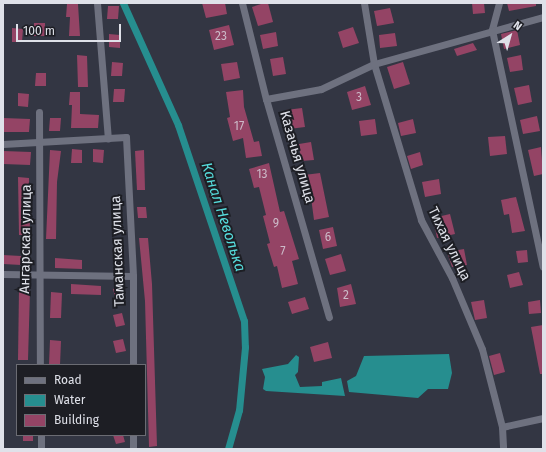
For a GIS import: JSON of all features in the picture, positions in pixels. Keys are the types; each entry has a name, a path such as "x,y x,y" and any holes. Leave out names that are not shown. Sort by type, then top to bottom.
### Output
{"street":[{"path":"3,144 108,139 97,3"},
{"name":"Казачья улица","path":"242,3 266,98 329,316"},
{"name":"Тихая улица","path":"364,3 374,64 421,220 452,278 482,349 502,427 503,449"},
{"path":"499,3 492,30 543,267"},
{"path":"266,98 321,89 374,64 543,16"},
{"name":"Ангарская улица","path":"39,112 38,275 40,364"},
{"name":"Таманская улица","path":"108,139 126,137 133,276 133,364"},
{"path":"3,274 133,276"},
{"path":"502,427 543,418"},
{"path":"41,436 41,449"},
{"path":"133,436 133,449"}],"water":[{"path":"449,354 452,373 448,389 428,389 418,398 349,392 347,381 356,376 364,356"},
{"path":"296,355 299,357 298,372 295,375 300,387 322,386 322,382 341,378 345,396 266,391 263,389 265,377 262,369 288,364"}],"building":[{"path":"202,3 225,3 227,14 206,18"},
{"path":"268,3 273,22 258,26 252,7"},
{"path":"472,3 484,3 485,13 473,14"},
{"path":"507,3 536,3 536,6 509,11"},
{"path":"67,4 78,4 80,36 69,36 70,17 66,17"},
{"path":"108,6 119,6 118,19 107,19"},
{"path":"390,8 394,23 377,26 374,11"},
{"path":"34,23 45,23 45,36 34,36"},
{"path":"229,25 234,45 214,50 209,30"},
{"path":"353,27 359,43 343,48 338,32"},
{"path":"12,28 23,29 22,42 12,42"},
{"path":"517,30 520,45 504,49 501,34"},
{"path":"276,32 278,46 263,49 260,35"},
{"path":"395,33 397,46 380,48 379,35"},
{"path":"109,34 120,35 120,48 109,47"},
{"path":"473,43 477,50 457,56 454,49"},
{"path":"77,55 87,56 88,87 78,87"},
{"path":"521,55 523,70 510,72 507,58"},
{"path":"283,57 286,74 273,76 270,59"},
{"path":"112,62 123,63 122,76 111,76"},
{"path":"237,62 240,78 224,81 221,64"},
{"path":"403,62 410,84 394,89 387,67"},
{"path":"36,73 46,73 46,86 35,86"},
{"path":"529,85 532,102 518,105 514,88"},
{"path":"365,86 371,105 352,110 347,92"},
{"path":"114,89 125,89 124,102 113,102"},
{"path":"243,90 244,107 254,142 259,141 262,156 246,158 243,138 233,141 227,118 230,117 226,92"},
{"path":"70,92 80,92 80,114 99,115 98,128 71,128 72,105 69,105"},
{"path":"18,93 29,94 28,107 18,106"},
{"path":"302,108 305,127 289,129 286,110"},
{"path":"537,116 540,131 523,134 520,120"},
{"path":"3,118 30,119 29,132 3,132"},
{"path":"50,118 61,118 60,131 49,131"},
{"path":"375,119 377,134 361,136 359,121"},
{"path":"413,119 416,133 401,136 398,123"},
{"path":"505,136 507,154 490,156 488,137"},
{"path":"311,142 314,160 301,161 299,144"},
{"path":"541,147 543,174 534,176 528,150"},
{"path":"72,149 82,150 82,163 71,163"},
{"path":"93,149 104,150 103,163 93,162"},
{"path":"50,150 61,151 57,182 56,239 46,239"},
{"path":"144,150 145,190 137,190 135,151"},
{"path":"3,151 31,152 30,165 3,164"},
{"path":"420,152 423,165 411,169 407,156"},
{"path":"269,163 280,212 284,211 299,259 292,261 298,284 282,288 277,266 274,267 267,244 270,243 263,216 266,215 259,187 254,188 249,169"},
{"path":"320,173 329,217 314,220 310,190 306,191 304,175"},
{"path":"18,177 29,178 30,235 19,235"},
{"path":"439,179 441,194 425,197 422,182"},
{"path":"516,197 525,231 512,233 509,214 504,215 501,200"},
{"path":"137,207 146,207 147,218 138,218"},
{"path":"450,214 455,234 437,238 433,218"},
{"path":"333,227 337,246 323,249 319,230"},
{"path":"139,238 148,238 152,284 157,446 149,447 145,301"},
{"path":"464,249 467,265 452,267 447,252"},
{"path":"527,250 528,262 518,263 516,251"},
{"path":"341,254 346,271 330,275 325,259"},
{"path":"3,255 21,256 21,265 3,264"},
{"path":"55,258 82,260 82,269 55,268"},
{"path":"519,272 523,285 510,288 507,275"},
{"path":"71,284 101,286 101,295 71,294"},
{"path":"351,284 356,304 340,307 337,288"},
{"path":"122,286 125,298 116,301 113,289"},
{"path":"19,289 30,290 28,360 18,360"},
{"path":"51,292 62,293 61,318 50,318"},
{"path":"305,297 309,309 292,314 288,302"},
{"path":"484,300 487,318 475,320 471,302"},
{"path":"540,300 541,313 529,314 528,302"},
{"path":"122,313 125,325 116,327 113,315"},
{"path":"543,325 543,374 540,374 531,327"},
{"path":"123,339 126,351 116,353 113,341"},
{"path":"50,340 61,341 60,364 49,364"},
{"path":"328,342 332,358 314,362 310,347"},
{"path":"500,353 505,372 494,375 489,356"},
{"path":"23,436 33,436 33,441 23,441"},
{"path":"113,436 123,436 125,442 116,444"}],"waterway":[{"name":"Канал Неволька","path":"123,3 178,125 244,321 245,347 239,410 228,449"}]}
